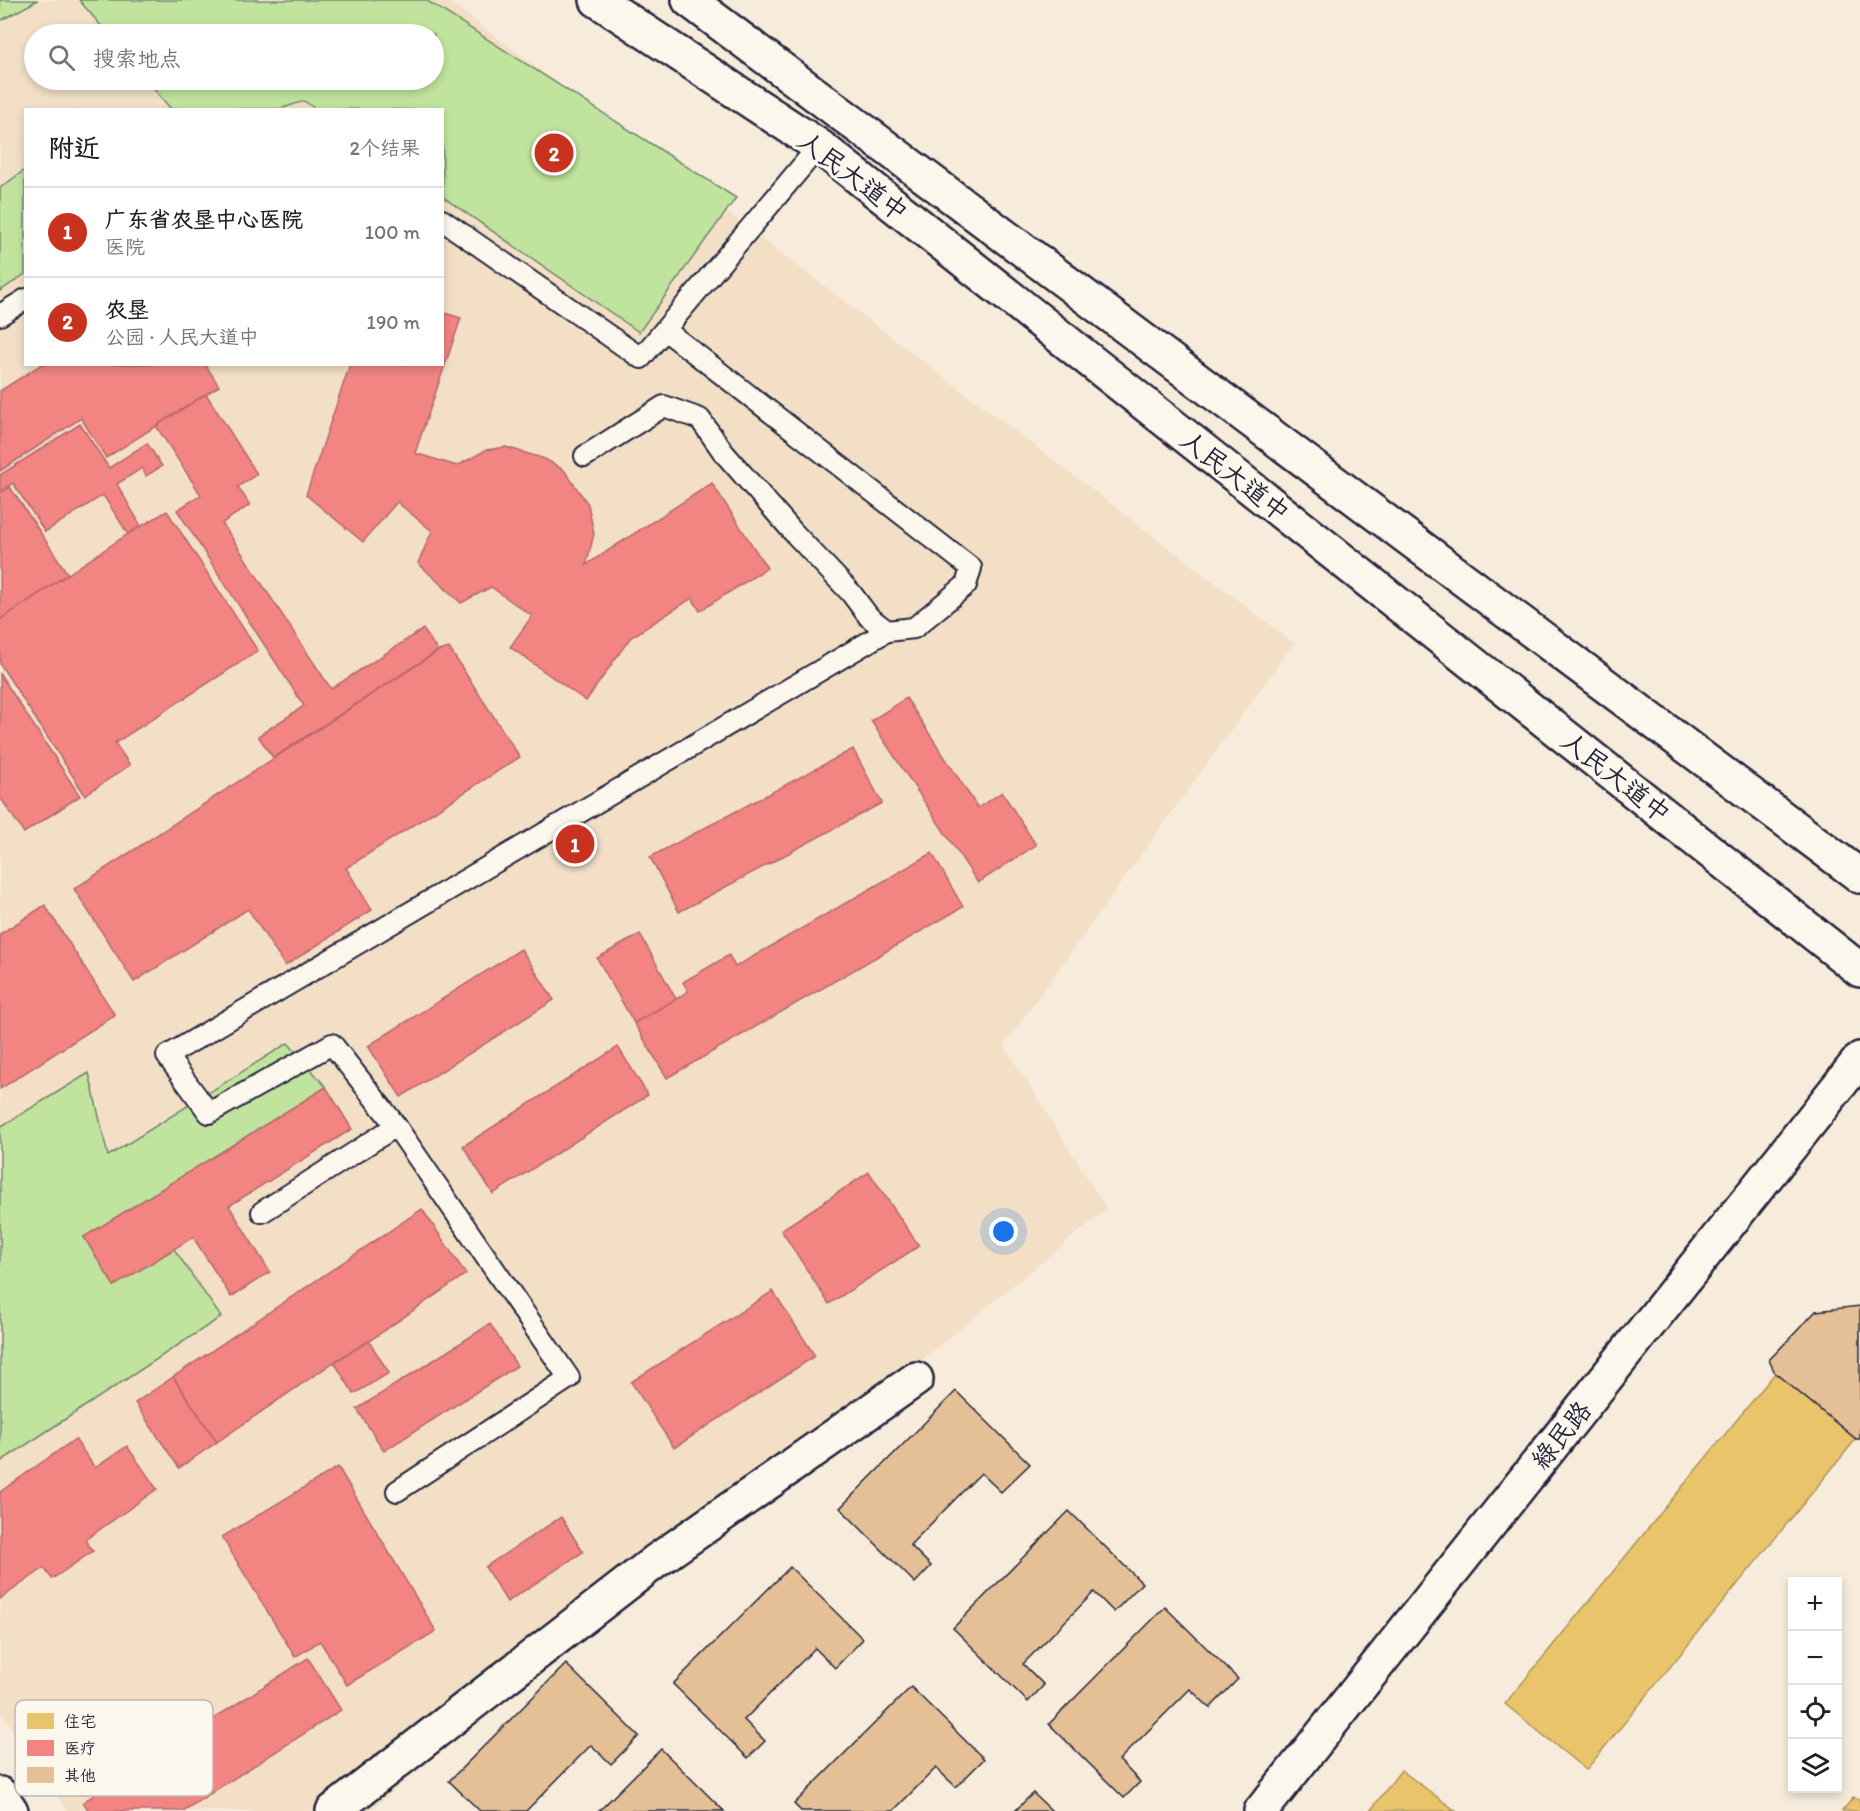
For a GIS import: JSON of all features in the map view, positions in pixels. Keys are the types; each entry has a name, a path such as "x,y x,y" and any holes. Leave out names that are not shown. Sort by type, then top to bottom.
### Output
{"main road":[{"name":"人民大道中","path":"597,0 819,146 1860,970"},
{"name":"人民大道中","path":"689,0 1860,876"},
{"name":"綠民路","path":"1261,1811 1860,1059"},
{"path":"333,1811 656,1561 916,1379"},
{"path":"0,1794 11,1811"}],"lane":[{"path":"444,221 641,358 819,146"},
{"path":"0,315 24,300"},
{"path":"397,1491 569,1378 396,1126 332,1044 209,1113 167,1056 887,631 914,628 966,585 970,568 665,330"},
{"path":"585,456 664,406 700,419 723,453 851,593 869,617 887,631"},
{"path":"262,1212 396,1126"}],"shaded area":[{"path":"0,0 448,0 1294,643 1004,1045 1107,1209 369,1811 67,1811 57,1796 213,1796 213,1700 15,1700 15,1733 0,1710"}],"green space":[{"path":"0,0 38,0 0,21"},
{"path":"79,0 426,0 736,198 639,332 444,198 444,108 314,108 304,101 283,108 170,108 155,90 444,90 444,24 99,24"},
{"path":"24,171 24,275 0,291 0,188"},
{"path":"288,1043 326,1087 84,1237 114,1286 174,1249 221,1317 0,1462 0,1127 89,1073 108,1156"}],"building: 住宅":[{"path":"1775,1373 1856,1439 1586,1770 1505,1704"},
{"path":"1401,1770 1456,1811 1370,1811"},
{"path":"1854,1797 1860,1801 1860,1811 1842,1811"}],"building: 医疗":[{"path":"444,313 461,318 415,453 457,466 486,450 506,447 545,459 564,470 588,504 594,534 586,565 712,483 767,568 700,611 692,598 630,638 586,701 510,647 532,616 491,587 461,603 418,563 432,531 397,502 363,542 306,495 349,366 444,366"},
{"path":"39,366 206,366 219,386 106,458 81,418 0,471 0,391"},
{"path":"206,394 257,474 238,487 250,505 222,523 331,689 423,629 438,651 273,758 258,736 304,706 177,510 201,495 156,426"},
{"path":"80,424 109,468 147,443 162,466 146,476 142,468 117,484 141,526 128,534 103,495 45,532 13,483 0,491 0,475"},
{"path":"10,487 68,574 0,620 0,493"},
{"path":"167,511 258,651 115,743 130,765 85,795 0,664 0,620 128,534"},
{"path":"449,648 520,757 346,868 372,910 285,966 248,909 134,982 74,889 438,651"},
{"path":"0,674 80,796 24,833 0,797"},
{"path":"906,698 978,808 1002,792 1036,845 978,883 871,721"},
{"path":"853,749 882,803 679,912 650,857"},
{"path":"932,853 963,907 667,1078 634,1023 688,991 683,982 729,955 735,967"},
{"path":"45,905 115,1015 0,1089 0,934"},
{"path":"640,934 676,999 634,1023 597,958"},
{"path":"521,949 554,1000 401,1097 368,1046"},
{"path":"618,1047 648,1095 493,1194 463,1146"},
{"path":"326,1087 352,1129 229,1206 270,1272 231,1297 193,1237 114,1286 84,1237"},
{"path":"869,1172 919,1246 829,1304 781,1230"},
{"path":"422,1209 466,1274 217,1442 173,1377"},
{"path":"773,1291 815,1356 674,1448 631,1382"},
{"path":"490,1324 517,1366 384,1451 357,1409"},
{"path":"369,1341 389,1373 354,1394 334,1362"},
{"path":"173,1377 217,1442 179,1468 135,1403"},
{"path":"75,1439 95,1468 127,1446 157,1489 85,1540 93,1551 52,1579 44,1568 0,1599 0,1492"},
{"path":"338,1467 436,1631 347,1685 320,1641 295,1657 222,1537"},
{"path":"561,1517 583,1552 507,1602 485,1567"},
{"path":"308,1658 341,1710 213,1792 213,1719"},
{"path":"92,1796 206,1796 183,1811 89,1811 83,1802"}],"building: 其他":[{"path":"1860,1306 1860,1439 1856,1439 1775,1373 1769,1360 1816,1311"},
{"path":"956,1391 1030,1464 1001,1492 981,1473 910,1545 931,1566 915,1583 840,1508"},
{"path":"1069,1511 1142,1583 1114,1612 1094,1592 1023,1664 1044,1685 1028,1702 953,1628"},
{"path":"790,1567 863,1639 835,1668 815,1648 744,1720 765,1741 748,1758 673,1684"},
{"path":"1165,1607 1238,1679 1210,1708 1190,1689 1119,1760 1140,1782 1124,1798 1049,1724"},
{"path":"566,1664 639,1736 611,1764 591,1745 526,1811 480,1811 449,1781"},
{"path":"911,1687 984,1759 956,1787 936,1768 893,1811 801,1811 794,1804"},
{"path":"661,1749 724,1811 599,1811"},
{"path":"1033,1793 1052,1811 1015,1811"}],"place":[{"name":"农垦","path":"554,153"},
{"name":"广东省农垦中心医院","path":"575,844"}]}
